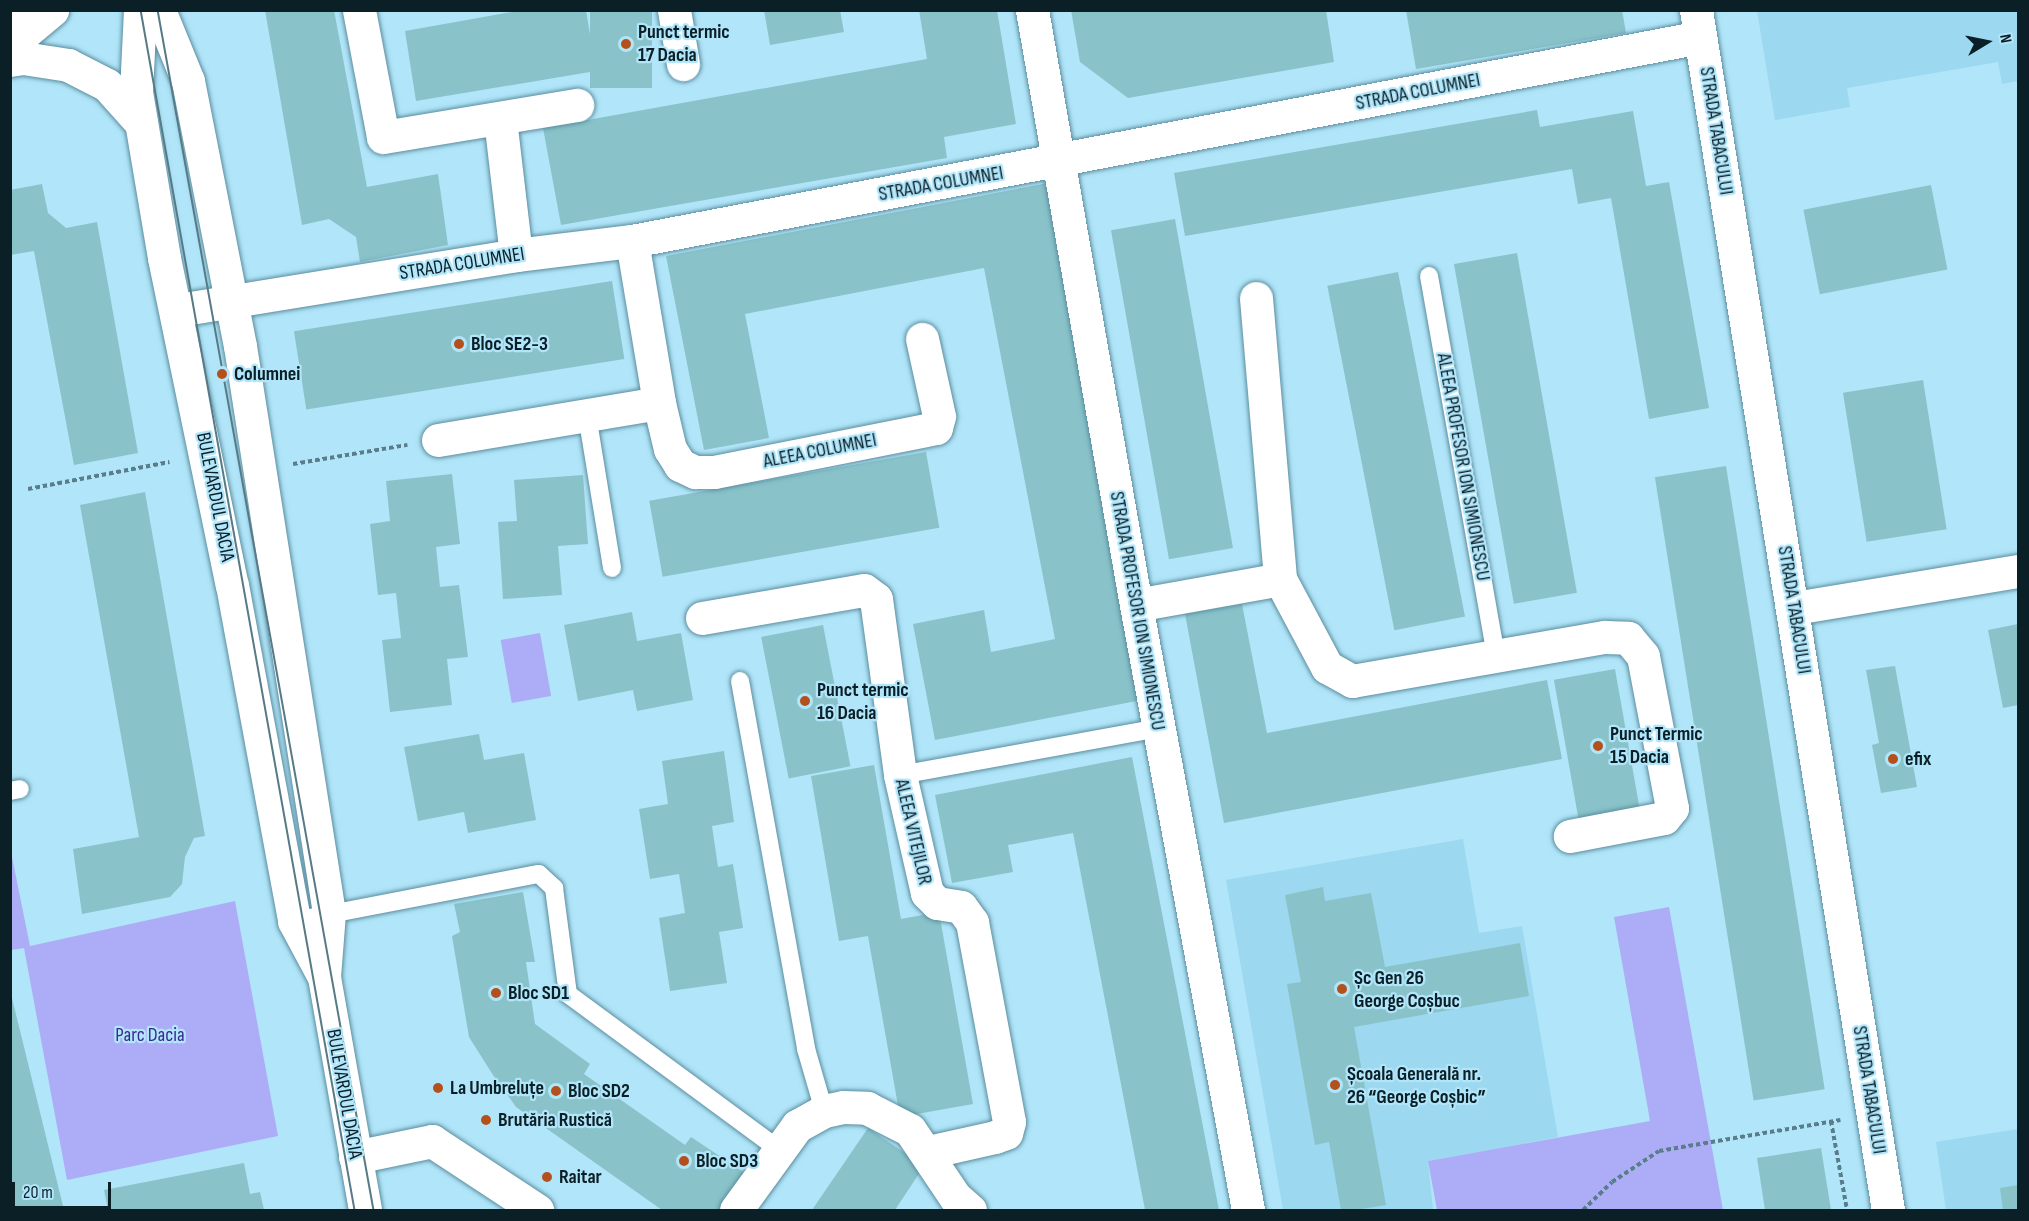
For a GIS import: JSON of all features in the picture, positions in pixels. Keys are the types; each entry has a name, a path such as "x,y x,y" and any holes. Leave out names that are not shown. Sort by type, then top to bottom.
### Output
{"street":[{"path":"10,25 22,10"},
{"path":"10,45 52,10"},
{"name":"BULEVARDUL DACIA","path":"140,10 136,93 164,258 178,310 294,921 324,977"},
{"name":"BULEVARDUL DACIA","path":"159,10 188,81 232,300 329,913 324,977 365,1210"},
{"path":"359,10 383,137 577,105"},
{"path":"674,10 683,64"},
{"name":"STRADA PROFESOR ION SIMIONESCU","path":"1032,10 1158,728 1248,1210"},
{"name":"STRADA COLUMNEI","path":"178,310 516,255 632,240 1058,162 1698,24"},
{"name":"STRADA TABACULUI","path":"1698,24 1794,608 1888,1210"},
{"path":"10,60 68,65 107,85 141,123"},
{"path":"500,119 516,255"},
{"name":"ALEEA COLUMNEI","path":"632,240 659,403 670,449 680,465 696,472 714,472 936,428 939,416 922,339"},
{"path":"1256,298 1280,579 1327,667 1337,676 1359,680 1618,636 1637,646 1642,656 1672,808 1665,818 1570,836"},
{"path":"438,440 659,403"},
{"path":"1794,608 2019,571"},
{"path":"1136,605 1280,579"},
{"name":"ALEEA VITEJILOR","path":"702,618 864,590 876,598 900,775 927,893 937,903 961,907 972,922 1009,1122 1006,1133 928,1152"},
{"path":"736,1210 778,1149 797,1126 824,1111 867,1108 910,1130 928,1152 955,1197 970,1210"},
{"path":"355,1157 432,1141 537,1210"}],"lane":[{"name":"ALEEA PROFESOR ION SIMIONESCU","path":"1429,276 1496,657"},
{"path":"587,415 612,568"},
{"path":"740,681 806,1049 824,1111"},
{"path":"900,775 1158,728"},
{"path":"294,921 539,874 554,888 568,994 778,1149"}],"path":[{"path":"293,464 438,440"},
{"path":"28,489 169,462"},
{"path":"1583,1210 1612,1182 1659,1151 1874,1114"},
{"path":"1831,1121 1847,1210"}],"shaded area":[{"path":"1757,11 2018,11 2018,81 2002,84 1998,62 1847,88 1850,107 1775,120"},
{"path":"1463,839 1479,933 1522,926 1558,1137 1428,1161 1433,1210 1283,1210 1226,880"},
{"path":"2018,1129 2018,1210 1946,1210 1936,1142"}],"green space":[{"path":"540,633 551,696 512,703 501,640"},
{"name":"Parc Dacia","path":"10,847 30,946 235,901 278,1136 67,1180 24,948 11,950"},
{"path":"1669,907 1723,1210 1437,1210 1428,1161 1650,1121 1614,917"}],"building":[{"path":"265,10 334,10 367,187 438,174 448,245 360,262 356,237 329,219 302,225"},
{"path":"523,10 586,10 596,71 416,101 405,31"},
{"name":"Punct termic 17 Dacia","path":"590,10 652,10 652,88 590,88"},
{"path":"764,10 840,10 844,32 770,45"},
{"path":"919,10 997,10 1016,124 944,137 947,158 561,225 543,128 927,59"},
{"path":"1071,10 1326,10 1334,62 1128,98 1080,62"},
{"path":"1406,10 1622,10 1626,33 1416,69"},
{"path":"1537,110 1540,127 1633,111 1646,186 1669,182 1709,408 1649,419 1611,198 1578,204 1572,169 1185,236 1174,173"},
{"path":"1048,183 1147,699 935,740 913,624 984,610 991,652 1055,639 984,268 745,314 769,438 704,450 666,256"},
{"path":"42,184 48,213 66,228 97,222 138,453 74,465 34,251 10,255 10,190"},
{"path":"1931,185 1947,269 1820,294 1803,210"},
{"path":"1175,219 1233,548 1169,559 1111,230"},
{"path":"1517,253 1577,593 1514,604 1454,264"},
{"path":"1398,272 1465,617 1394,630 1327,286"},
{"name":"Bloc SE2-3","path":"612,281 624,359 306,409 294,331"},
{"path":"1923,380 1947,529 1867,542 1843,393"},
{"path":"926,452 939,528 663,577 649,501"},
{"path":"1726,466 1825,1089 1754,1100 1655,477"},
{"path":"452,474 460,544 436,547 440,587 459,585 468,657 447,659 452,705 390,712 382,640 401,638 396,593 378,595 370,524 390,521 386,481"},
{"path":"583,475 588,544 558,546 562,595 503,599 498,522 517,521 514,480"},
{"path":"145,492 205,836 194,838 185,857 182,884 170,897 82,914 73,849 139,837 80,505"},
{"path":"1242,604 1267,733 1547,680 1562,759 1224,823 1185,614"},
{"path":"632,612 637,641 681,633 693,700 637,711 633,690 578,701 564,625"},
{"path":"2018,624 2018,705 2003,708 1988,630"},
{"name":"Punct termic 16 Dacia","path":"823,625 850,766 789,778 761,637"},
{"path":"1895,666 1917,787 1881,793 1872,745 1879,743 1866,670"},
{"name":"Punct Termic 15 Dacia","path":"1615,669 1640,810 1579,821 1554,680"},
{"path":"479,734 484,760 524,753 536,820 468,833 464,812 418,821 404,747"},
{"path":"724,751 734,822 712,826 718,867 733,864 743,928 719,932 727,983 670,991 659,918 685,913 679,874 650,879 639,809 668,804 662,761"},
{"path":"1132,757 1219,1210 1145,1210 1073,833 1008,845 1013,872 952,883 935,795"},
{"path":"874,765 901,919 939,912 973,1104 900,1117 868,936 839,941 811,776"},
{"name":"Școala Generală nr. 26 “George Coșbic”","path":"1323,887 1325,901 1371,893 1385,967 1520,943 1529,996 1354,1027 1386,1205 1356,1210 1341,1210 1329,1142 1315,1145 1287,984 1301,982 1285,895"},
{"path":"523,892 535,962 526,962 535,1024 590,1064 584,1074 685,1145 691,1137 751,1177 726,1210 662,1210 516,1107 493,1075 469,1037 452,936 460,932 454,904"},
{"path":"11,994 64,1210 10,1210"},
{"path":"868,1128 924,1166 895,1210 812,1210"},
{"path":"1821,1148 1831,1210 1765,1210 1757,1158"},
{"path":"244,1163 250,1194 260,1192 264,1210 108,1210 104,1190"},
{"path":"2018,1185 2018,1210 2003,1210 2000,1188"}],"tram line":[{"path":"141,10 355,1210"},
{"path":"158,10 374,1210"}],"place":[{"name":"Punct termic 17 Dacia","path":"626,44"},
{"name":"Bloc SE2-3","path":"459,344"},
{"name":"Columnei","path":"222,374"},
{"name":"Punct termic 16 Dacia","path":"805,701"},
{"name":"Punct Termic 15 Dacia","path":"1598,746"},
{"name":"efix","path":"1893,759"},
{"name":"Șc Gen 26 George Coșbuc","path":"1342,989"},
{"name":"Bloc SD1","path":"496,993"},
{"name":"Școala Generală nr. 26 “George Coșbic”","path":"1335,1085"},
{"name":"La Umbreluțe","path":"438,1088"},
{"name":"Bloc SD2","path":"556,1091"},
{"name":"Brutăria Rustică","path":"486,1120"},
{"name":"Bloc SD3","path":"684,1161"},
{"name":"Raitar","path":"547,1177"}]}
